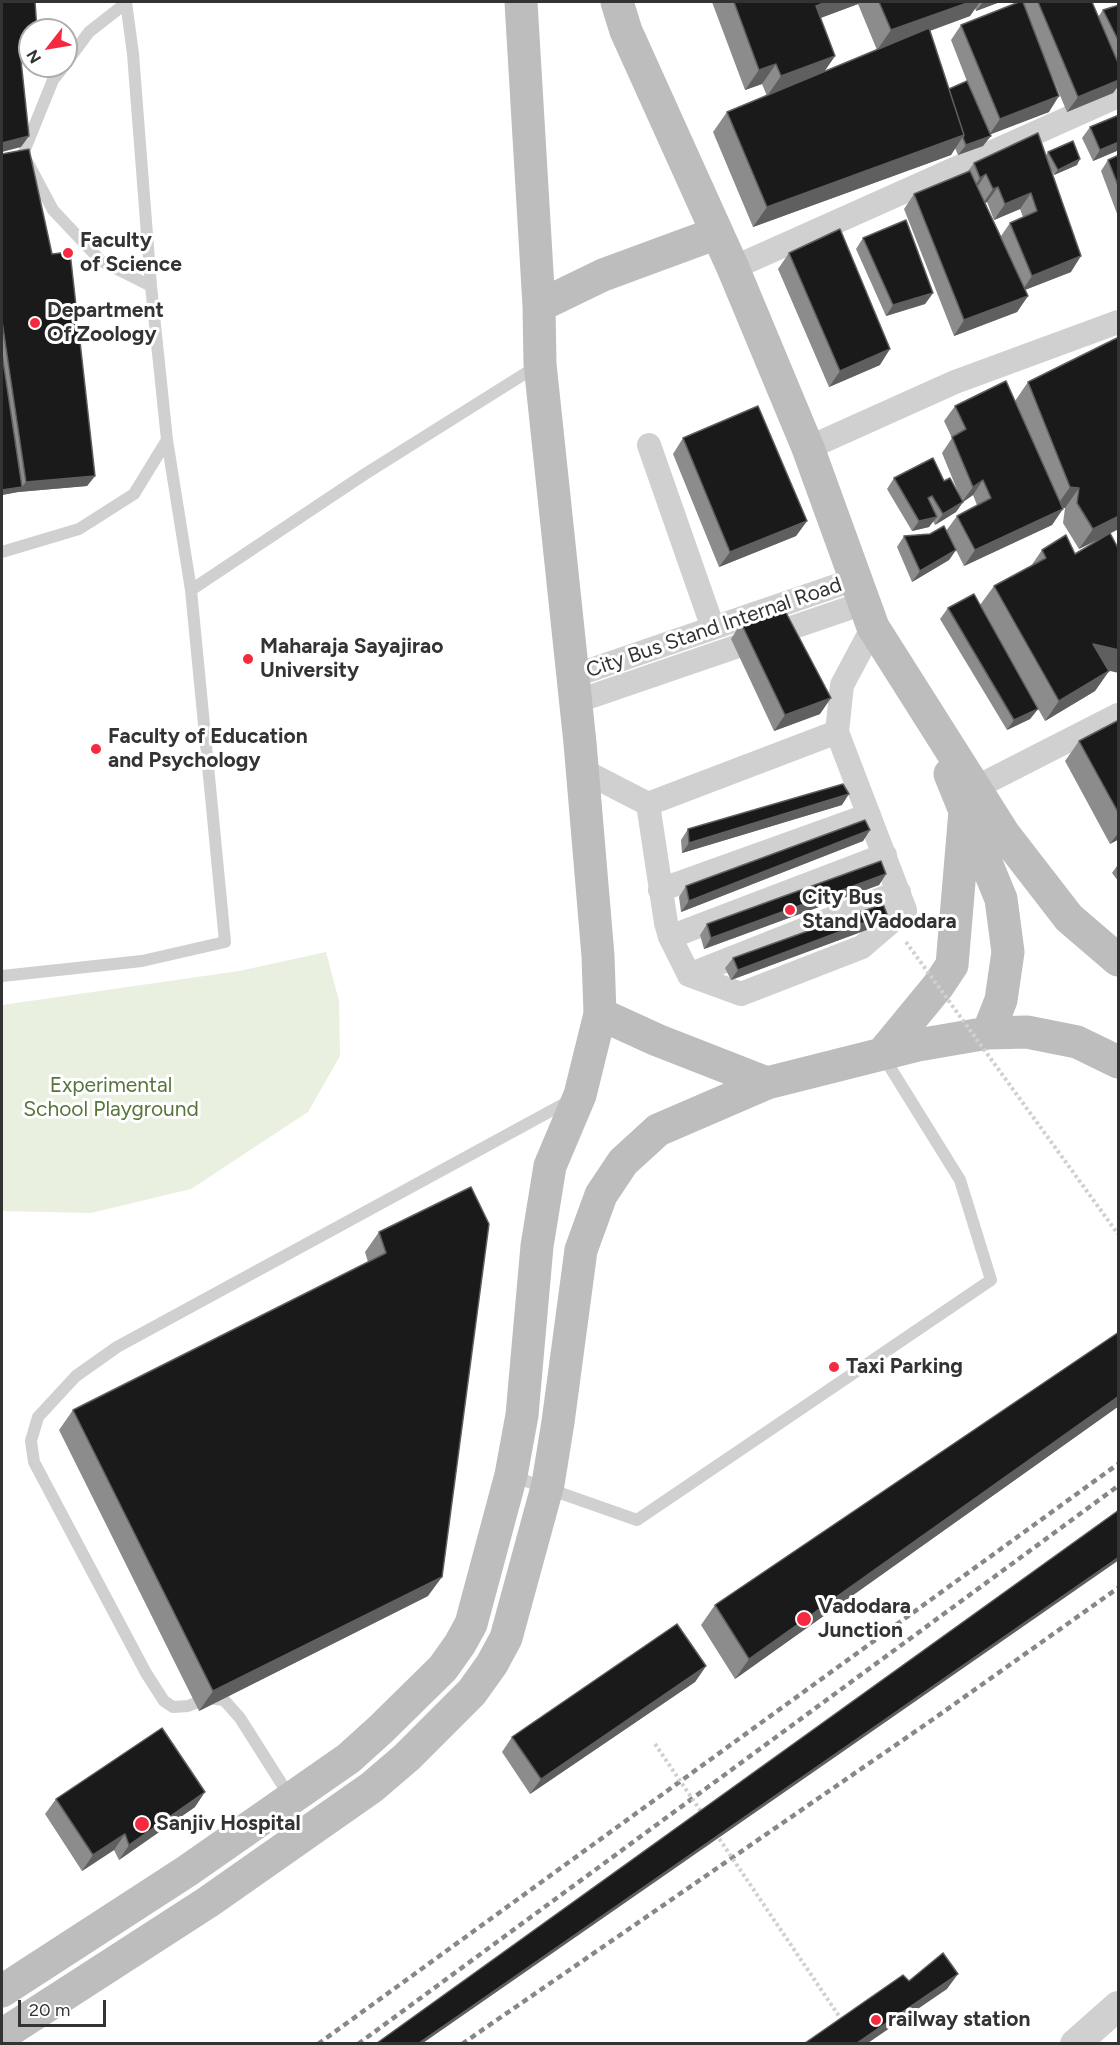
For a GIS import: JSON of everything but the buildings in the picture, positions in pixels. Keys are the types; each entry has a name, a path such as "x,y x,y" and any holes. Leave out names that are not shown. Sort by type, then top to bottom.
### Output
{"main road":[{"path":"2,1991 187,1871 349,1758 443,1668 471,1624 511,1476 522,1415 537,1246 550,1166 580,1095 600,1014 598,956 582,770 540,364 539,306 521,2"},
{"path":"617,2 626,31 717,233 808,448 864,603 924,708 970,799 1001,899 1008,952 1001,1000 988,1033"},
{"path":"539,306 603,275 717,233"},
{"path":"970,799 1004,834 1070,918 1110,948"},
{"path":"882,1054 938,987 952,965 970,799"},
{"path":"600,1014 657,1040 767,1083"},
{"path":"2,2035 208,1902 372,1787 407,1757 472,1692 492,1664 506,1638 546,1488 558,1422 581,1250 601,1195 623,1162 658,1130 767,1083 918,1045 988,1033 1026,1032 1077,1042 1119,1062"}],"street":[{"path":"732,268 1119,96"},
{"path":"808,448 955,382 1119,322"},
{"path":"649,445 713,628"},
{"path":"648,804 660,890 670,937 689,975 741,994 862,946 906,910 837,732 842,685 864,603"},
{"name":"City Bus Stand Internal Road","path":"574,689 864,603"},
{"name":"City Bus Stand Internal Road","path":"574,689 713,628 864,603"},
{"path":"970,799 1119,715"},
{"path":"582,770 648,804 837,732"},
{"path":"660,890 869,815"},
{"path":"670,937 885,855"},
{"path":"689,975 899,892"},
{"path":"1075,2043 1119,2006"}],"lane":[{"path":"78,47 89,32 126,2"},
{"path":"2,976 142,961 225,942 191,590 167,440 151,286 133,54 126,2"},
{"path":"55,78 17,155 53,210 101,261 151,286"},
{"path":"191,590 365,474 540,364"},
{"path":"2,552 79,529 134,494 167,440"},
{"path":"511,1476 637,1520 991,1280 960,1180 882,1054"},
{"path":"291,1798 240,1718 224,1701 208,1698 188,1706 173,1707 164,1701 146,1673 34,1462 31,1441 38,1417 76,1376 117,1347 580,1095"}],"path":[{"path":"906,942 1119,1234"},
{"path":"655,1744 708,1821"},
{"path":"714,1831 845,2024"}],"green space":[{"name":"Experimental School Playground","path":"326,952 339,1001 340,1056 308,1112 191,1189 91,1213 2,1211 2,1005 239,971"}],"railway":[{"path":"318,2044 1118,1464"},
{"path":"358,2044 1118,1486"},
{"path":"462,2044 932,1720 1118,1588"}],"place":[{"name":"Faculty of Science","path":"68,253"},
{"name":"Department Of Zoology","path":"35,323"},
{"name":"Maharaja Sayajirao University","path":"248,659"},
{"name":"Faculty of Education and Psychology","path":"96,749"},
{"name":"City Bus Stand Vadodara","path":"790,910"},
{"name":"Taxi Parking","path":"834,1367"},
{"name":"Vadodara Junction","path":"804,1619"},
{"name":"Sanjiv Hospital","path":"142,1824"},
{"name":"railway station","path":"876,2020"}]}
